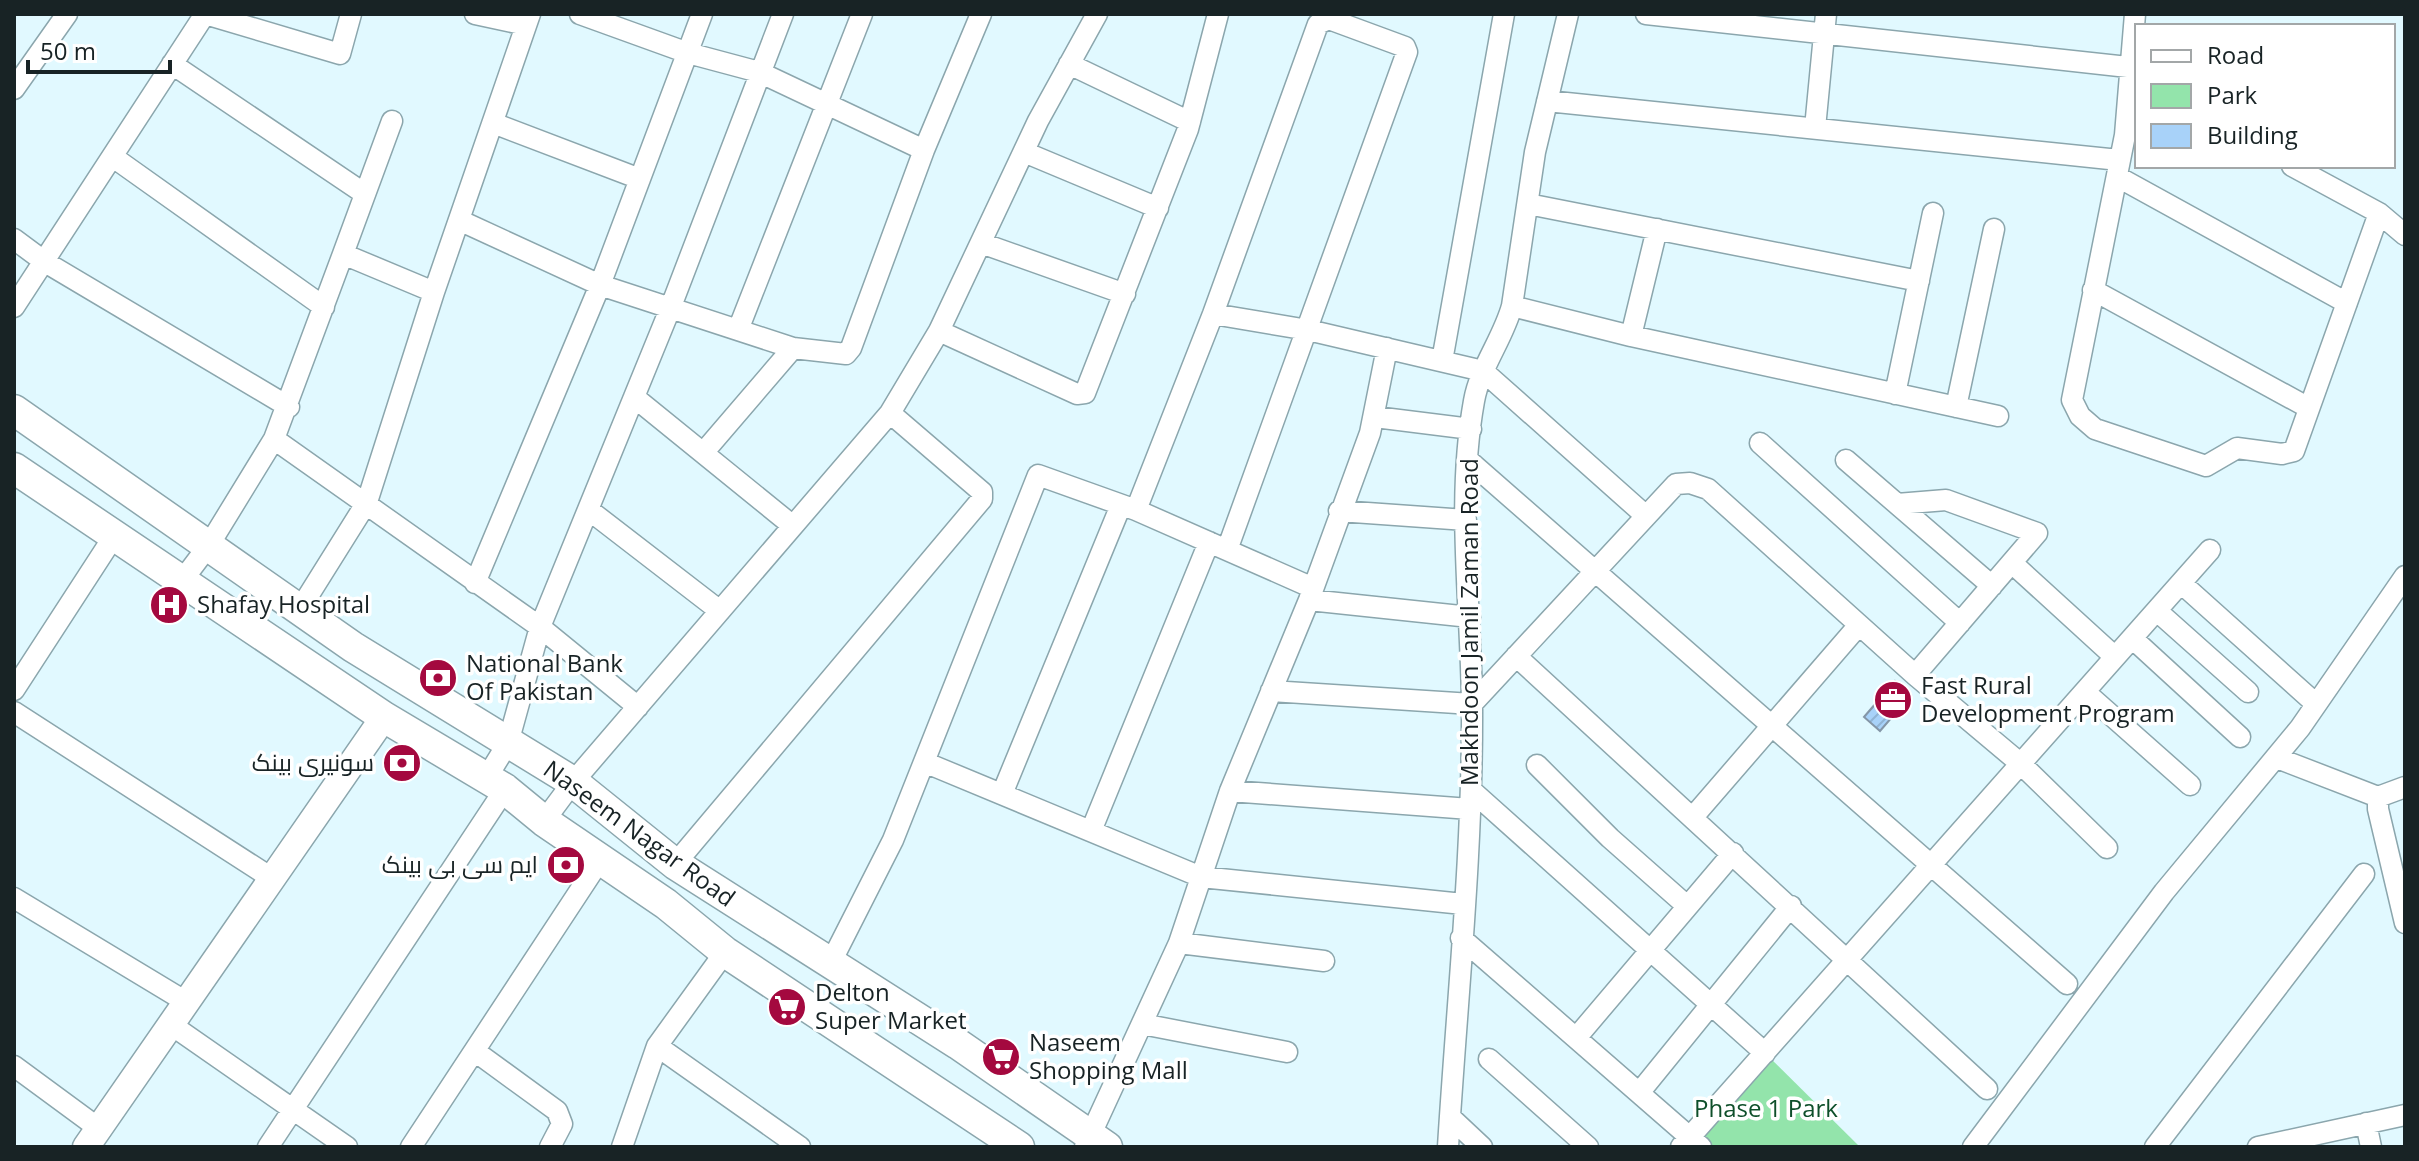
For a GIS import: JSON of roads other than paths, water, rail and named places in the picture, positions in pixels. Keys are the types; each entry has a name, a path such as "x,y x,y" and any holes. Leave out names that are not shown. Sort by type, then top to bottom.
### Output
{"main road":[{"name":"Naseem Nagar Road","path":"14,410 353,647 573,782 675,864 958,1044 1094,1143"},
{"name":"Naseem Nagar Road","path":"14,468 384,717 496,783 544,821 666,904 725,952 1019,1147"}],"street":[{"path":"14,89 67,14"},
{"path":"14,307 205,14 256,22 340,54 351,14"},
{"path":"300,609 367,502 434,292 528,20 475,14"},
{"path":"580,14 688,53 759,72 924,150"},
{"path":"475,583 600,285 702,14"},
{"path":"268,1147 294,1111 496,783 540,627 670,309 783,14"},
{"path":"738,330 862,14"},
{"path":"461,221 600,285 793,348 846,354 851,348 924,150 981,14"},
{"path":"544,821 573,782 890,413 939,331 1024,152 1097,14"},
{"path":"939,331 1077,394 1089,387 1190,122 1218,14"},
{"path":"1442,361 1504,14"},
{"name":"Makhdoon Jamil Zaman Road","path":"1448,1147 1470,800 1472,704 1466,520 1471,429 1483,371 1507,324 1512,306 1547,101 1568,14"},
{"path":"1646,14 1825,23 2135,66"},
{"path":"2135,14 2135,66 2072,400 2080,416 2095,429 2206,466 2237,448 2282,454 2294,451 2379,213"},
{"path":"1002,794 1213,314 1318,24 1329,19 1405,47 1407,52 1308,330 1218,546 1091,831"},
{"path":"1815,128 1825,23"},
{"path":"172,64 365,194"},
{"path":"1069,64 1190,122"},
{"path":"1547,101 1815,128 2118,169 2347,303"},
{"path":"181,582 209,545 274,439 289,407 392,121"},
{"path":"493,123 640,179"},
{"path":"1024,152 1158,208"},
{"path":"113,157 324,307"},
{"path":"2296,168 2379,213 2405,235"},
{"path":"1528,204 1919,281"},
{"path":"1895,394 1933,213"},
{"path":"1631,336 1657,229"},
{"path":"1956,407 1994,229"},
{"path":"14,239 45,262 289,407"},
{"path":"981,243 1125,294"},
{"path":"343,254 434,292"},
{"path":"2093,290 2309,408"},
{"path":"1512,306 1631,336 1998,416"},
{"path":"1213,314 1308,330 1483,371 1646,516"},
{"path":"703,453 793,348"},
{"path":"1094,1143 1179,943 1230,791 1311,594 1375,417 1387,348"},
{"path":"634,397 793,526"},
{"path":"675,864 982,499 982,492 890,413"},
{"path":"1375,417 1471,429"},
{"path":"274,439 540,627 638,707"},
{"path":"1760,443 1960,623"},
{"path":"1468,460 2067,984"},
{"path":"1846,460 1992,586"},
{"path":"830,964 893,840 1038,475 1129,508 1218,546 1311,594 1470,617"},
{"path":"1271,691 1472,704 1676,484 1690,483 1708,489 1915,675 2021,764 2107,848"},
{"path":"1897,504 1946,500 2036,532 1915,675"},
{"path":"589,510 720,611"},
{"path":"1339,511 1466,520"},
{"path":"14,690 114,536"},
{"path":"1461,938 1639,1093 1691,1144 1848,958 2210,550"},
{"path":"2012,563 2115,657"},
{"path":"1973,1147 2164,892 2277,758 2405,576"},
{"path":"2181,583 2316,704"},
{"path":"2157,611 2248,692"},
{"path":"1693,817 1859,625"},
{"path":"2132,638 2240,737"},
{"path":"1516,656 1987,1089"},
{"path":"2085,692 2190,785"},
{"path":"14,712 273,879"},
{"path":"14,1066 94,1138 384,717"},
{"path":"2277,758 2378,797 2405,787"},
{"path":"924,762 1201,877 1463,904"},
{"path":"1537,765 1610,838 1687,906"},
{"path":"1230,791 1470,800 1649,949 1765,1053"},
{"path":"2378,797 2378,809 2405,923"},
{"path":"1576,1038 1733,853"},
{"path":"411,1147 600,860"},
{"path":"2155,1147 2364,874"},
{"path":"14,898 188,1003"},
{"path":"1639,1093 1791,906"},
{"path":"1179,943 1324,961"},
{"path":"622,1147 657,1046 725,952"},
{"path":"1142,1024 1287,1052"},
{"path":"173,1026 347,1147"},
{"path":"657,1046 800,1147"},
{"path":"476,1052 557,1111 562,1124 550,1147"},
{"path":"1489,1059 1588,1147"},
{"path":"2258,1147 2285,1144 2405,1115"},
{"path":"1450,1117 1482,1147"},
{"path":"2366,1123 2371,1147"}],"place":[{"name":"Shafay Hospital","path":"169,605"},
{"name":"National Bank Of Pakistan","path":"438,678"},
{"name":"Fast Rural Development Program","path":"1893,700"},
{"name":"سونیری بینک","path":"402,763"},
{"name":"ایم سی بی بینک","path":"566,865"},
{"name":"Delton Super Market","path":"787,1007"},
{"name":"Naseem Shopping Mall","path":"1001,1057"}],"park label":[{"name":"Phase 1 Park","path":"1766,1109"}]}
